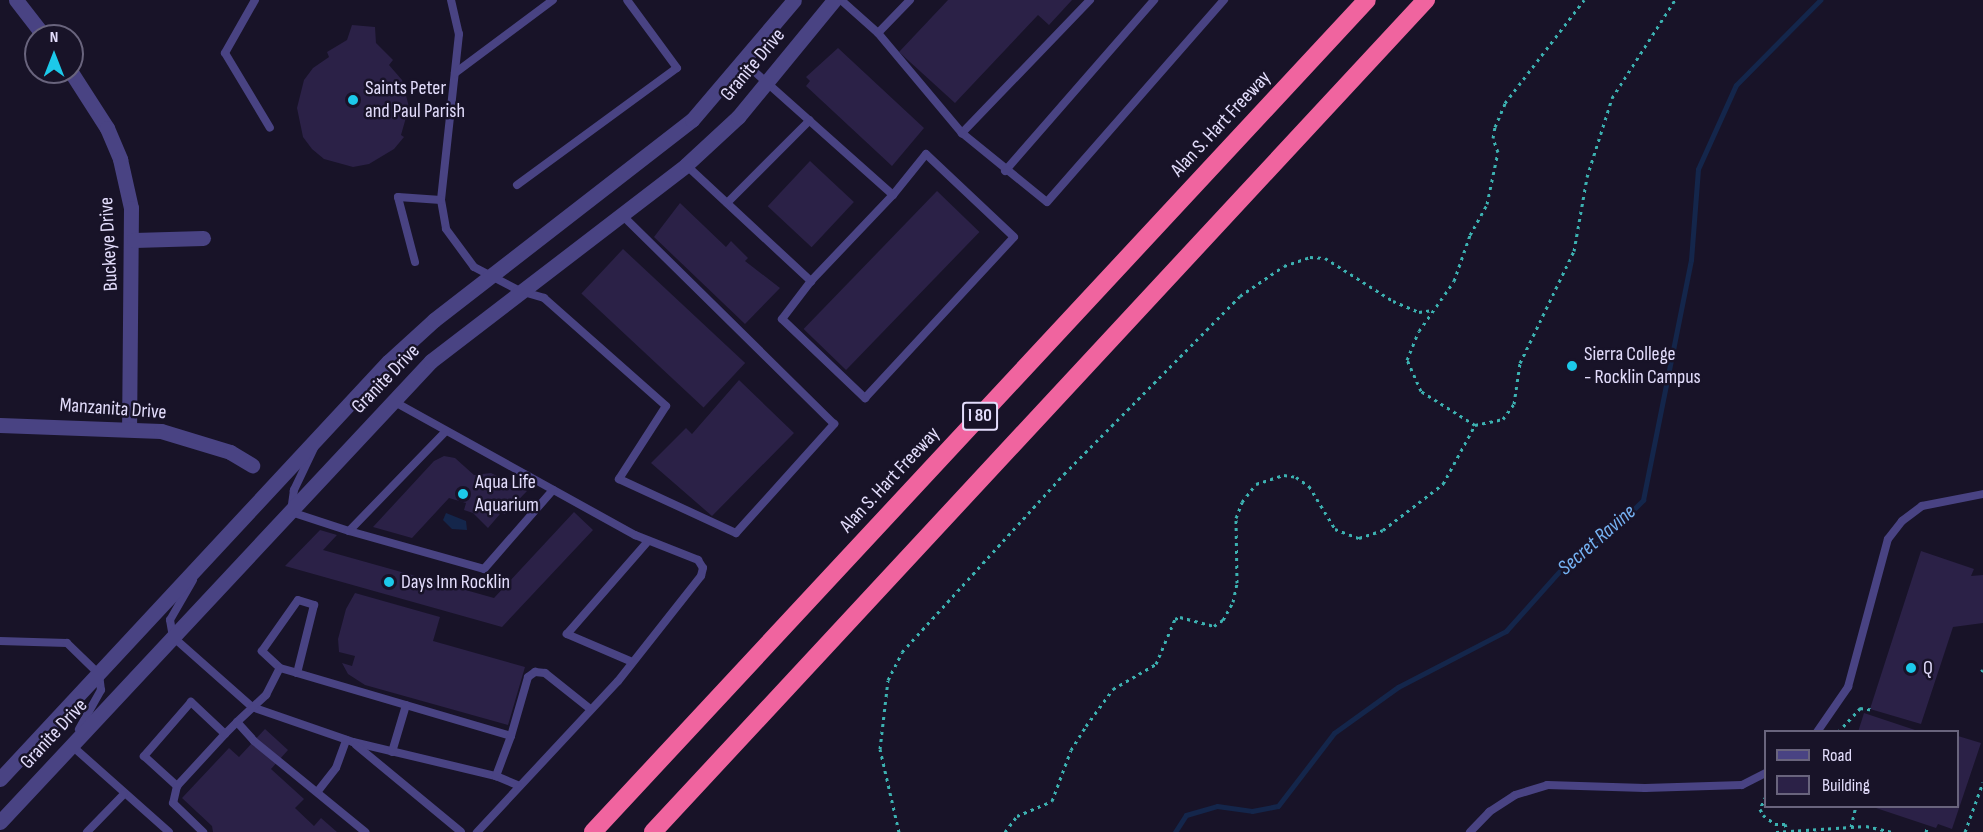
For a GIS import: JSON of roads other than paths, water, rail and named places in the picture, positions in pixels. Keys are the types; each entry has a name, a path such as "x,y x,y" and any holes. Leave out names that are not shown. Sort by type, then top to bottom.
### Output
{"highway":[{"name":"Alan S. Hart Freeway","path":"593,832 1367,0"},
{"name":"I 80","path":"653,832 1426,0"}],"street":[{"path":"16,0 35,24"},
{"name":"Granite Drive","path":"0,779 413,339 666,142 745,63 794,0"},
{"name":"Granite Drive","path":"0,822 431,361 686,165 738,117 834,0"},
{"name":"Buckeye Drive","path":"79,84 107,128 120,159 134,240 129,428"},
{"path":"134,240 203,238"},
{"name":"Manzanita Drive","path":"0,425 129,428 196,439 230,452 252,465"}],"lane":[{"path":"255,0 225,53 270,128"},
{"path":"451,0 459,34 441,200 446,229 474,267 520,291 544,298 666,406 619,479 736,532 834,424 621,214"},
{"path":"455,73 553,0"},
{"path":"517,184 677,68 627,0"},
{"path":"842,0 878,33 962,133 1005,171 1047,202 1224,0"},
{"path":"878,33 910,0"},
{"path":"962,133 1089,0"},
{"path":"1005,171 1154,0"},
{"path":"745,63 893,195"},
{"path":"727,203 810,120"},
{"path":"926,154 1014,237 865,398 782,319 812,281 893,195 926,154"},
{"path":"686,165 812,281"},
{"path":"415,262 398,197 441,200"},
{"path":"393,401 648,541 698,560 703,568 701,576 630,661 618,681 589,708 517,785 477,832"},
{"path":"349,531 446,431"},
{"path":"320,436 294,490 291,512 484,569 553,490"},
{"path":"1817,730 1848,687 1888,539 1902,520 1922,506 1983,494"},
{"path":"630,661 567,634 648,541"},
{"path":"204,561 170,620 173,637 252,707 349,741 496,776 517,785"},
{"path":"297,673 314,605 298,600 262,651 280,668 297,673 406,705 511,735"},
{"path":"0,641 67,643 99,674 101,690 70,747 123,795 170,832"},
{"path":"203,832 173,803 177,786 225,734 266,695 280,668"},
{"path":"496,776 528,677 535,672 546,674 589,708"},
{"path":"177,786 144,756 191,702 225,734"},
{"path":"392,752 406,705"},
{"path":"237,722 254,741 318,791 365,832"},
{"path":"318,791 336,768 349,741"},
{"path":"349,741 461,832"},
{"path":"1470,832 1489,812 1515,795 1547,785 1645,788 1742,785 1764,774"},
{"path":"87,832 123,795"}],"water":[{"path":"446,513 466,521 467,530 452,529 443,520"}],"waterway":[{"name":"Secret Ravine","path":"1175,832 1186,815 1217,806 1252,811 1278,806 1334,733 1398,687 1506,631 1566,564 1603,540 1643,500 1691,260 1698,169 1736,85 1820,0"}],"place":[{"name":"Saints Peter and Paul Parish","path":"353,100"},
{"name":"Sierra College - Rocklin Campus","path":"1572,366"},
{"name":"Aqua Life Aquarium","path":"463,494"},
{"name":"Days Inn Rocklin","path":"389,582"},
{"name":"Q","path":"1911,668"}]}
